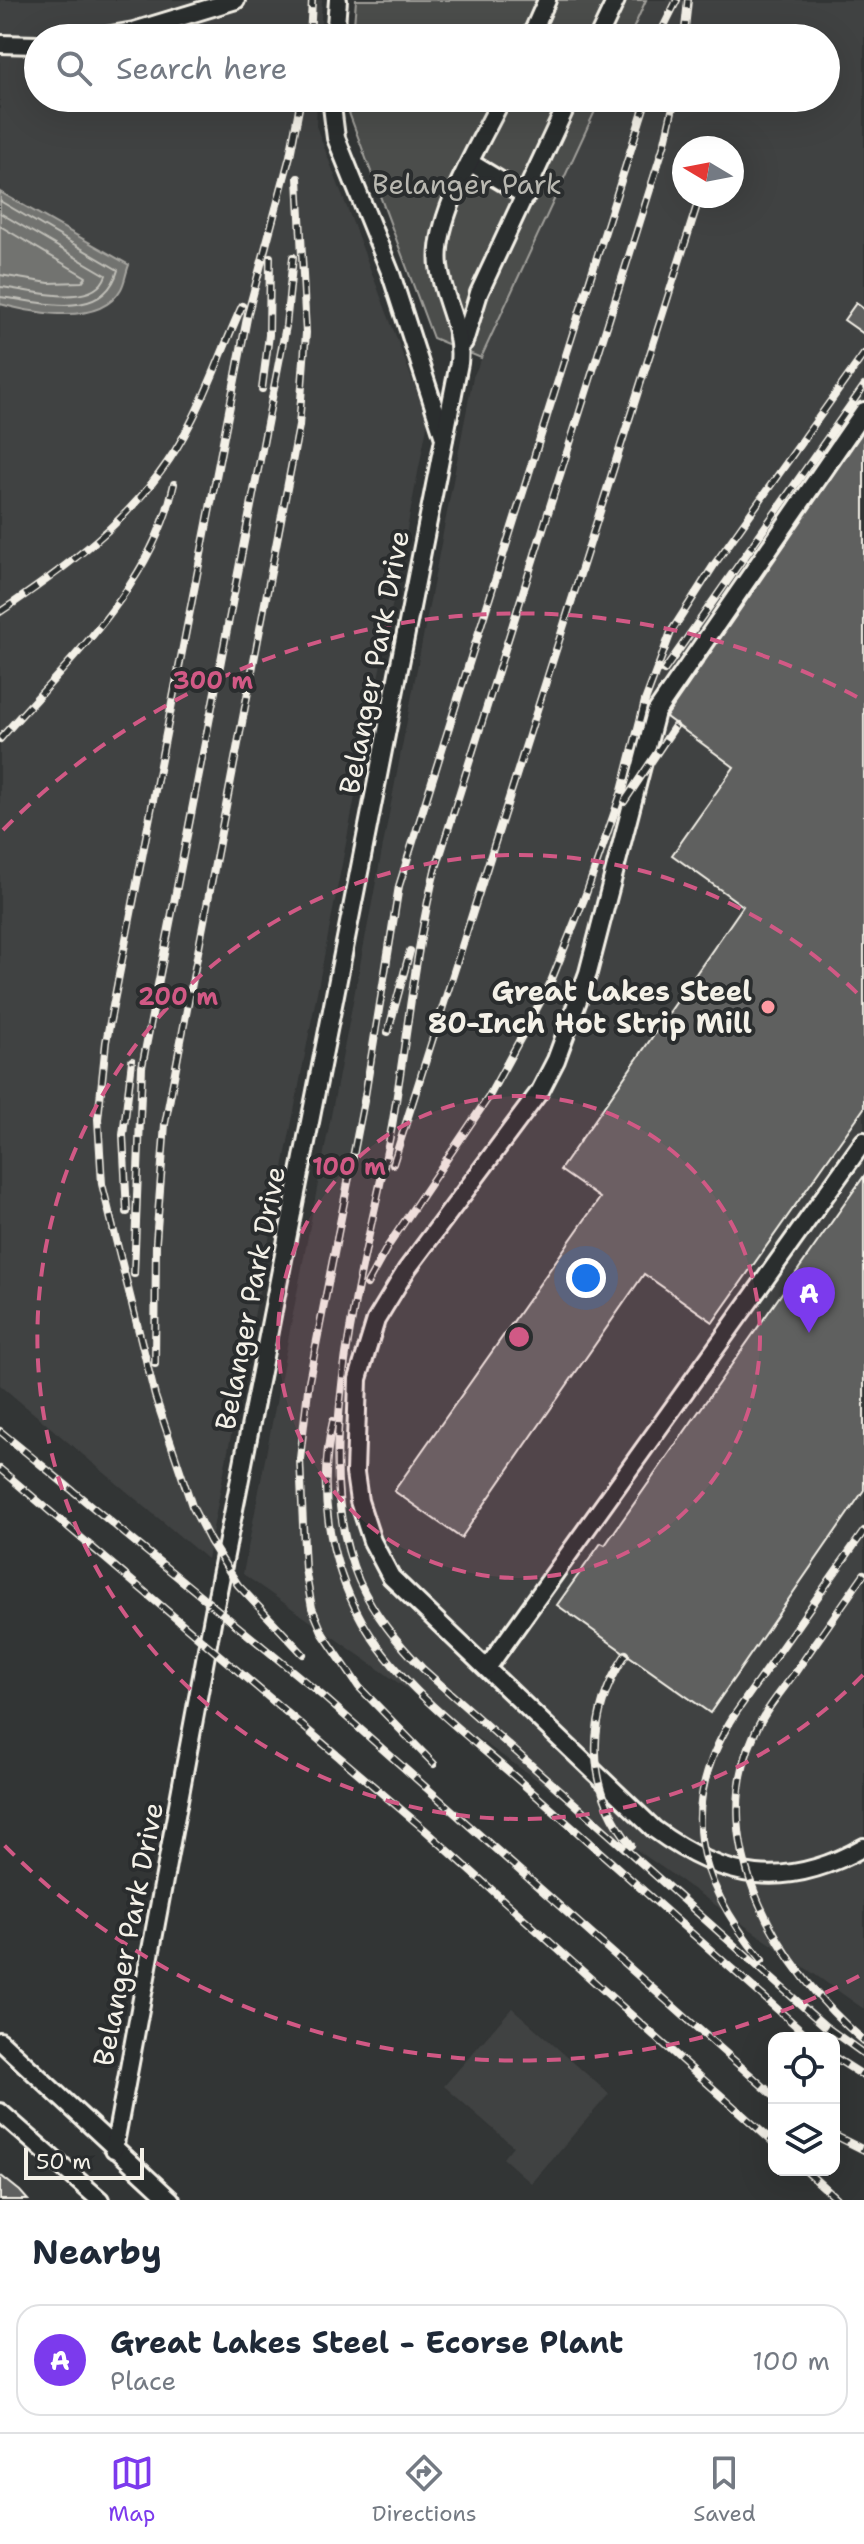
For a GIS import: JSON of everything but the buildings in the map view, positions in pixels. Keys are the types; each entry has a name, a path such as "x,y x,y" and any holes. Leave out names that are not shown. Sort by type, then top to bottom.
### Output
{"street":[{"path":"157,24 236,0"},
{"path":"336,24 338,0"},
{"path":"536,24 547,0"},
{"path":"605,24 616,0"},
{"path":"0,44 24,45"},
{"path":"333,112 336,138 391,274 445,440"},
{"path":"460,359 457,321 439,266 439,246 442,229 495,112"},
{"path":"460,359 479,293 564,112"},
{"path":"471,163 526,196"},
{"name":"Belanger Park Drive","path":"114,2149 208,1643 460,359"},
{"path":"864,411 656,712 588,973 556,1060 540,1091 389,1297 366,1346 358,1379 354,1436 359,1501 372,1541 391,1577 638,1814 703,1861 741,1873 787,1874 824,1867 864,1847"},
{"path":"487,1668 864,1141"},
{"path":"0,2041 171,2200"},
{"path":"0,2112 100,2200"}],"shaded area":[{"path":"0,0 322,0 321,24 24,24 24,112 316,112 316,126 428,421 207,1559 0,1385"},
{"path":"646,0 864,0 864,2009 243,1574 473,377 595,112 840,112 840,24 635,24"},
{"path":"512,2008 609,2094 531,2183 503,2158 513,2146 444,2086"}],"green space":[{"path":"356,0 646,0 635,24 354,24"},
{"name":"Belanger Park","path":"349,112 595,112 481,358 433,338"}],"water":[{"path":"0,192 129,265 122,286 111,301 98,309 65,314 0,304"}],"railway":[{"path":"311,24 312,0"},
{"path":"665,24 677,0"},
{"path":"685,24 688,0"},
{"path":"298,112 290,156 248,313 106,1042 98,1119 102,1184 155,1396 192,1506 238,1585 303,1654"},
{"path":"434,1764 359,1687 323,1634 312,1608 305,1569 300,1459 309,1381 365,1096 399,886 643,112"},
{"path":"435,871 665,142 672,112"},
{"path":"155,1364 156,1242 165,1124 299,426 306,333 298,178"},
{"path":"393,1164 696,208"},
{"path":"262,389 269,335 270,257"},
{"path":"134,1274 142,1067 286,326 293,257"},
{"path":"0,612 56,573 108,530 153,482 190,424 242,306"},
{"path":"367,1284 388,1246 488,1098 550,984 622,791 645,701 671,632 714,565 864,354"},
{"path":"664,671 864,386"},
{"path":"0,739 79,652 127,590 163,521 174,484"},
{"path":"624,802 675,726"},
{"path":"437,862 417,961 392,1126 346,1355 339,1416 338,1475 344,1531 359,1581 387,1628 423,1669 825,2026 864,2054"},
{"path":"388,1032 410,951"},
{"path":"127,1212 123,1135 132,1061"},
{"path":"333,1421 326,1472 329,1524 350,1598 377,1645 436,1709 803,2032"},
{"path":"0,1431 324,1697 768,2091"},
{"path":"0,1469 424,1829 768,2138"},
{"path":"762,1960 739,1930 708,1871 701,1842 700,1811 705,1780 716,1748 735,1714 864,1531"},
{"path":"864,1574 758,1727 741,1777 738,1820 745,1862 759,1903 780,1943 833,2012 864,2041"},
{"path":"626,1654 603,1701 596,1750 605,1799 631,1845"},
{"path":"840,2061 864,2076"},
{"path":"840,2138 864,2150"},
{"path":"812,2176 838,2200"}],"place":[{"name":"Great Lakes Steel 80-Inch Hot Strip Mill","path":"768,1007"},
{"name":"Great Lakes Steel - Ecorse Plant","path":"809,1333"}]}
